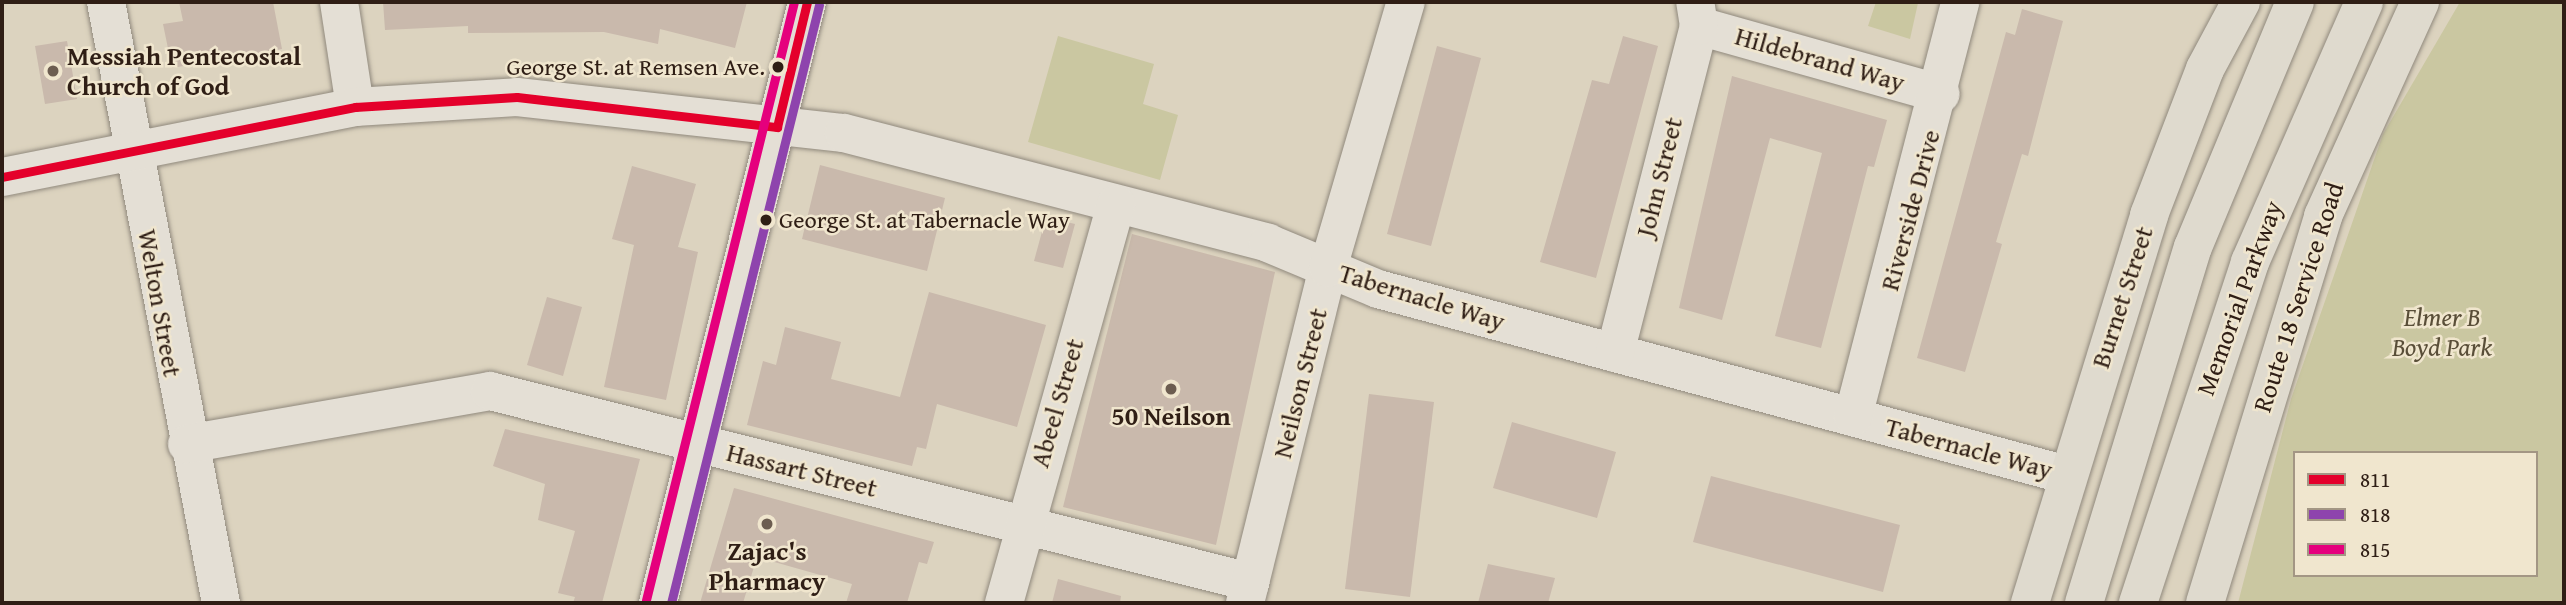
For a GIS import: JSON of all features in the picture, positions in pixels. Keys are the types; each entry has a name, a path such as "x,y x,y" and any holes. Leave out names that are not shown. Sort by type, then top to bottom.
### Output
{"main road":[{"path":"2205,69 2229,2"},
{"name":"Burnet Street","path":"2030,603 2132,264 2205,69 2242,2"},
{"path":"2084,603 2193,247 2295,2"},
{"name":"Memorial Parkway","path":"2138,603 2250,262 2364,2"},
{"name":"Route 18 Service Road","path":"2205,603 2323,216 2420,2"}],"street":[{"name":"Welton Street","path":"106,2 187,444 221,603"},
{"path":"338,2 355,107"},
{"path":"659,603 807,2"},
{"name":"Neilson Street","path":"1248,593 1328,268 1406,2"},
{"name":"Riverside Drive","path":"1853,417 1941,94 1960,2"},
{"name":"Hildebrand Way","path":"1697,14 1941,94"},
{"name":"John Street","path":"1615,353 1697,14"},
{"name":"Tabernacle Way","path":"2,177 134,153 355,107 517,97 844,133 1268,243 1378,289 2067,475"},
{"name":"Abeel Street","path":"1004,603 1116,204"},
{"name":"Hassart Street","path":"187,444 490,391 1024,526 1248,593"}],"green space":[{"path":"1876,2 1918,3 1910,39 1868,26"},
{"name":"Elmer B Boyd Park","path":"2460,2 2564,2 2564,603 2238,603 2291,399 2383,134"},
{"path":"1058,36 1154,64 1143,104 1178,115 1160,180 1028,142"}],"building":[{"path":"179,2 273,2 282,49 172,68 163,24 183,21"},
{"path":"383,2 747,2 735,48 660,29 658,44 604,32 468,33 468,26 385,30"},
{"path":"2022,9 2063,21 2028,156 2022,154 1996,242 2002,244 1965,372 1917,358 2006,32 2015,35"},
{"path":"1623,36 1658,46 1596,278 1540,262 1592,80 1609,84"},
{"path":"67,41 77,99 45,104 35,46"},
{"path":"1437,46 1481,58 1431,246 1387,234"},
{"path":"1732,76 1887,120 1874,167 1868,166 1821,348 1775,336 1822,153 1770,138 1722,320 1679,308"},
{"path":"820,165 945,198 927,271 802,239"},
{"path":"632,166 696,184 678,247 698,252 666,400 604,387 634,245 612,239"},
{"path":"1046,217 1075,224 1063,268 1034,261"},
{"name":"50 Neilson","path":"1132,234 1275,272 1216,545 1063,507"},
{"path":"929,292 1046,325 1017,427 937,404 926,449 917,447 912,466 747,425 763,361 776,365 785,327 841,342 831,379 900,397"},
{"path":"547,297 582,307 563,376 527,365"},
{"path":"1369,394 1434,402 1410,597 1345,589"},
{"path":"1512,422 1616,452 1597,518 1493,488"},
{"path":"505,429 640,459 602,603 573,603 575,597 558,593 575,531 538,520 545,484 493,466"},
{"path":"1711,476 1900,525 1883,592 1693,542"},
{"path":"734,488 934,542 927,564 919,562 907,603 846,603 852,584 757,557 743,603 700,603"},
{"path":"1488,564 1555,578 1548,603 1478,603"},
{"path":"1058,579 1121,596 1120,603 1052,603"}],"transit line":[{"name":"815","path":"646,600 794,2"},
{"name":"811","path":"777,127 807,2"},
{"name":"818","path":"671,603 819,5"},
{"name":"811","path":"2,177 355,107 517,97 777,127"}],"place":[{"name":"George St. at Remsen Ave.","path":"778,67"},
{"name":"Messiah Pentecostal Church of God","path":"53,71"},
{"name":"George St. at Tabernacle Way","path":"766,220"},
{"name":"50 Neilson","path":"1171,389"},
{"name":"Zajac's Pharmacy","path":"767,524"}]}
